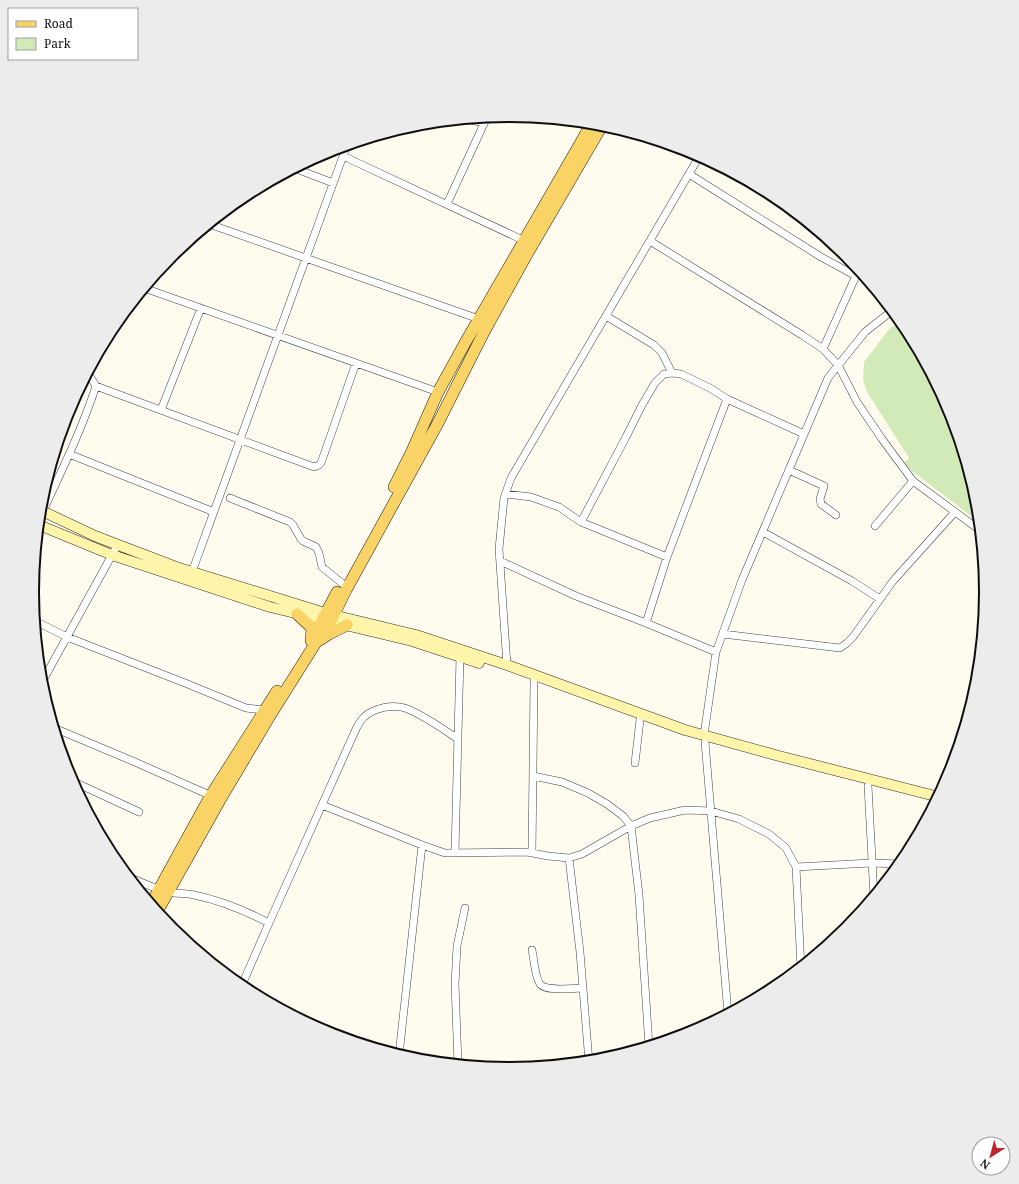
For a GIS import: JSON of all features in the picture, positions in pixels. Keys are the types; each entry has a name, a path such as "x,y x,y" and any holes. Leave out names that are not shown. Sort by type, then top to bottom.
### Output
{"main road":[{"path":"216,798 346,590 438,423 494,303 525,241 589,129"},
{"path":"328,617 343,584 403,469 438,392 479,320 494,303 526,256 599,131"},
{"path":"46,512 95,536 176,567 328,617 347,625 412,641 534,681 640,720 868,786 930,802"},
{"path":"44,527 112,555 270,607 297,614 328,617 416,635 507,665 685,730 704,739 779,756 933,795"},
{"path":"297,614 311,627 313,642"},
{"path":"159,906 165,891 264,710 313,642 347,625"},
{"path":"155,901 165,891"}],"street":[{"path":"447,204 485,123"},
{"path":"192,572 345,151"},
{"path":"343,156 525,241"},
{"path":"507,665 499,550 504,498 511,478 697,160"},
{"path":"300,171 333,184"},
{"path":"689,174 821,257 853,271"},
{"path":"214,226 479,320"},
{"path":"650,241 823,349 838,366 857,402 913,482 975,527"},
{"path":"823,349 857,275"},
{"path":"149,290 438,392"},
{"path":"161,410 201,308"},
{"path":"728,1009 704,739 716,652 742,580 828,378 865,332 888,314"},
{"path":"606,316 654,345 662,353 672,373"},
{"path":"91,378 96,386 314,467 319,465 356,363"},
{"path":"581,522 642,404 655,383 664,374 681,374 710,388 727,399 804,434"},
{"path":"50,492 69,454 96,386"},
{"path":"646,623 667,557 727,399"},
{"path":"69,454 214,512"},
{"path":"789,470 824,486 820,499 821,504 836,515"},
{"path":"875,526 913,482"},
{"path":"506,494 531,498 559,507 581,522 667,557"},
{"path":"230,498 290,522 295,528 300,539 316,547 322,567 343,584"},
{"path":"723,634 840,648 853,637 893,581 955,512"},
{"path":"763,532 880,598"},
{"path":"46,674 118,544"},
{"path":"500,561 576,596 716,652"},
{"path":"40,623 68,637 246,708 264,710"},
{"path":"455,853 460,657"},
{"path":"532,853 534,681"},
{"path":"244,980 269,922 356,729 363,717 373,711 390,706 404,708 423,717 458,739"},
{"path":"634,763 640,720"},
{"path":"60,731 216,798"},
{"path":"533,776 562,782 588,793 607,804 623,816 631,826 639,895 649,1041"},
{"path":"81,785 139,812"},
{"path":"868,786 873,890"},
{"path":"322,805 445,853 532,853 569,858 582,854 631,826 650,818 685,810 711,811 739,819 769,834 786,848 796,867 801,961"},
{"path":"400,1049 422,845"},
{"path":"569,858 580,952 588,1055"},
{"path":"796,867 893,864"},
{"path":"139,882 165,891 194,895 220,902 249,912 269,922"},
{"path":"458,1059 455,984 457,946 465,908"},
{"path":"532,950 536,976 539,984 544,988 583,988"}],"green space":[{"path":"896,325 901,331 917,357 944,412 964,470 974,518 903,464 909,458 867,392 863,380 864,362 890,328"}]}
